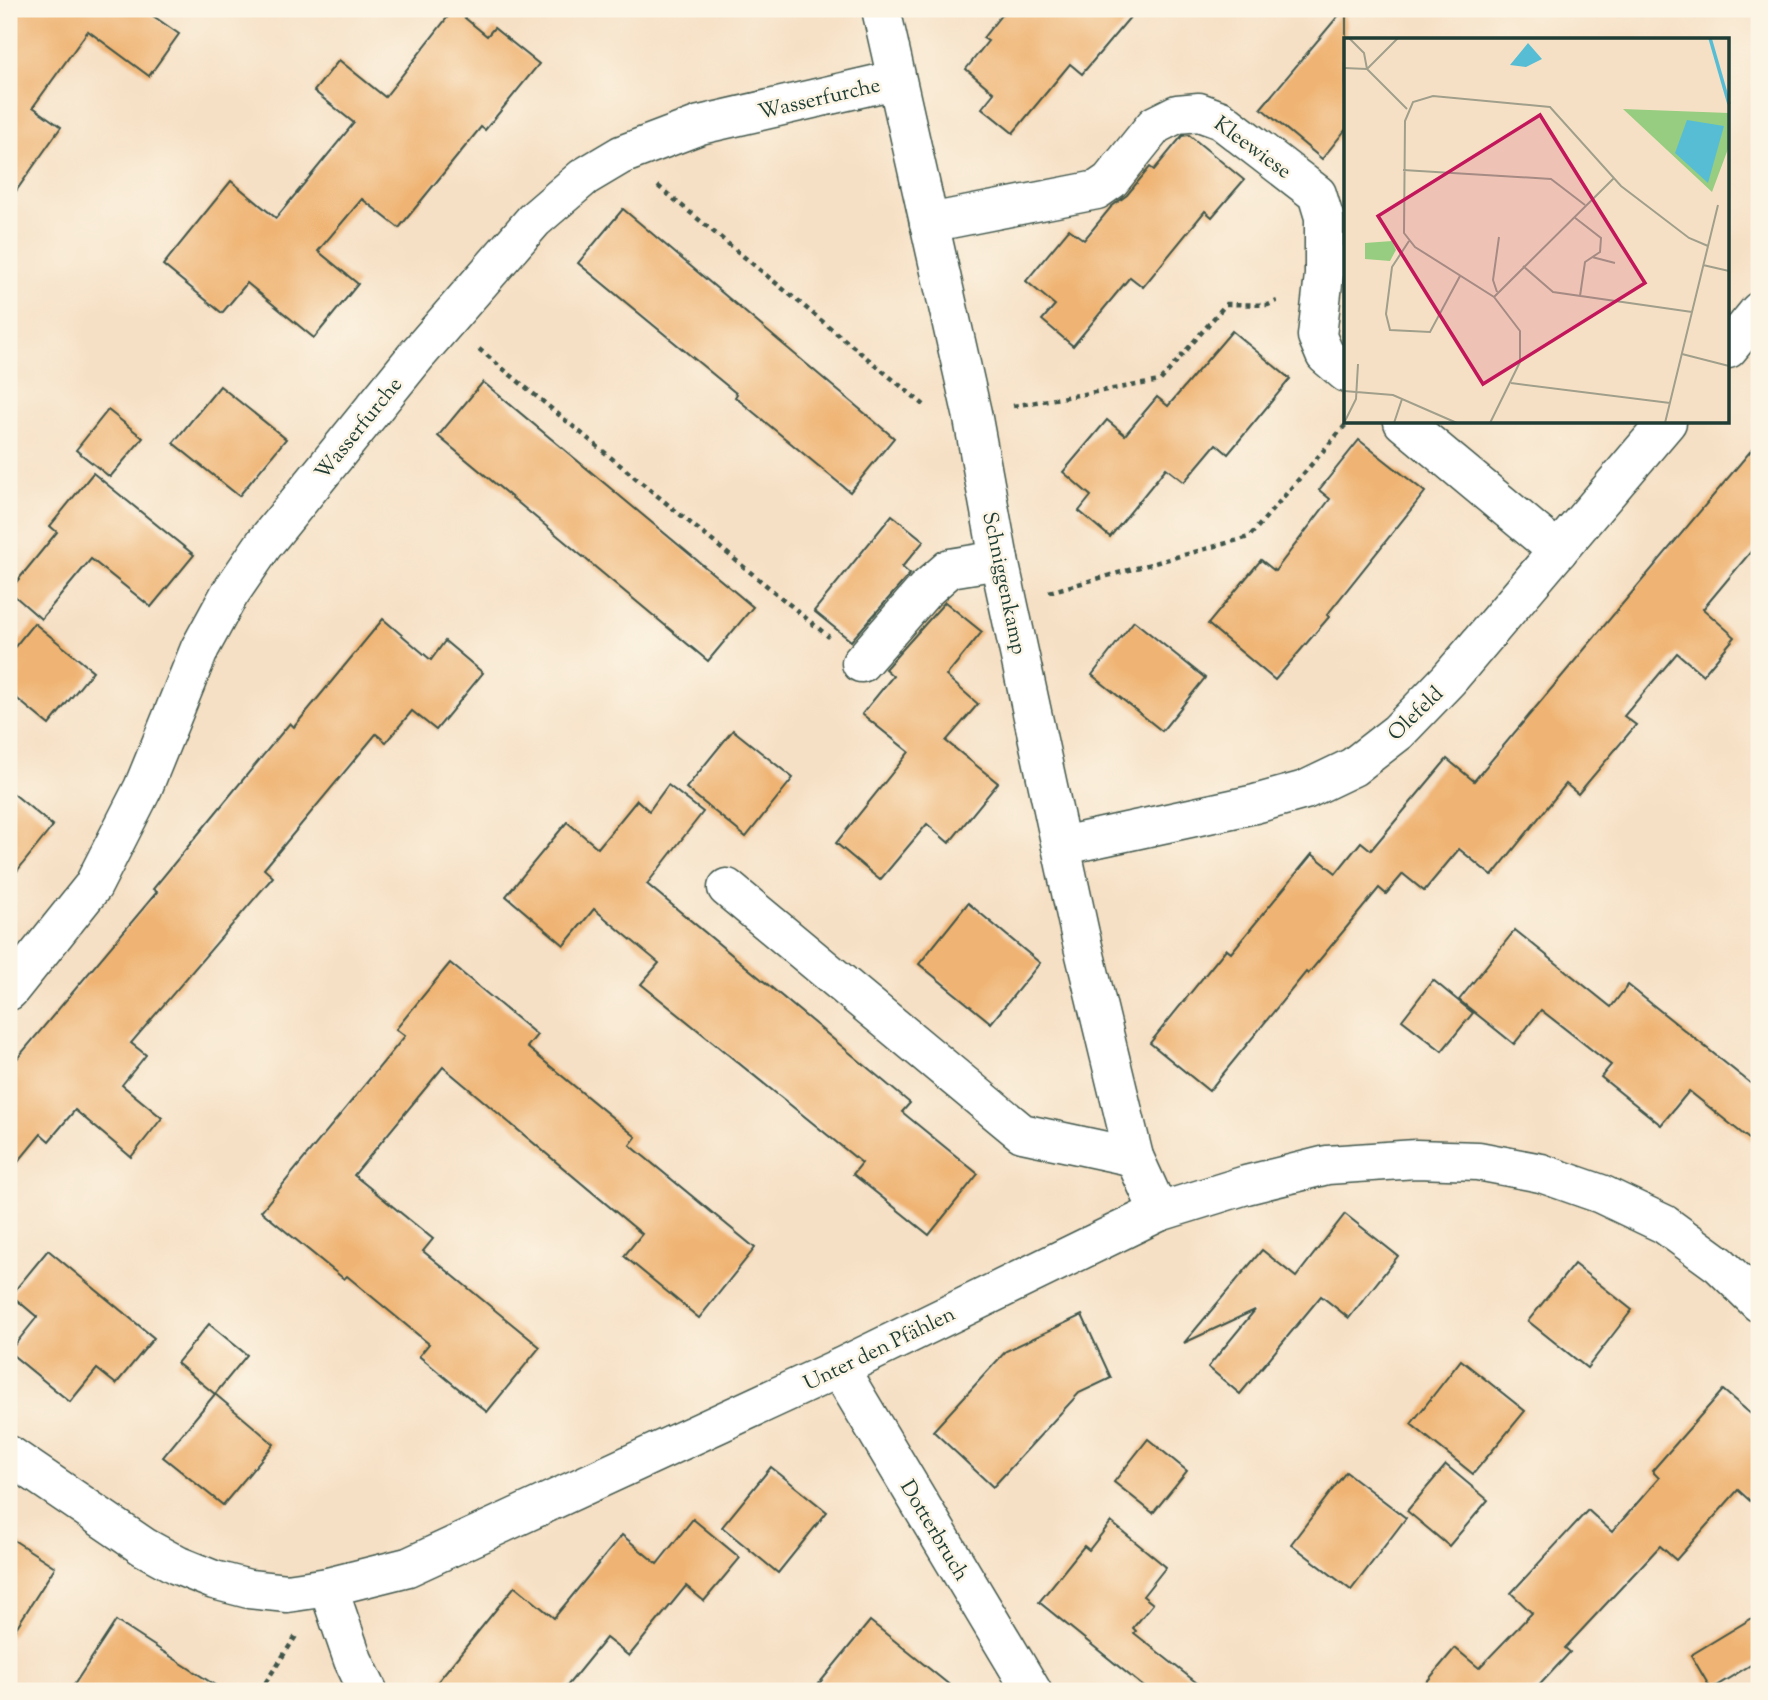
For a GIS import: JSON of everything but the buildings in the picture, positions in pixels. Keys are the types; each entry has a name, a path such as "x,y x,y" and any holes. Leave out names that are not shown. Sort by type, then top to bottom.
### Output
{"street":[{"name":"Schniggenkamp","path":"881,9 972,413 999,560 1061,846 1134,1157 1159,1212"},
{"name":"Wasserfurche","path":"9,991 93,886 143,788 200,648 229,595 264,544 446,321 534,220 584,177 621,155 700,125 895,80"},
{"name":"Kleewiese","path":"929,223 1097,190 1110,181 1155,125 1177,114 1199,112 1221,120 1317,194 1335,268 1317,336 1325,355 1344,371"},
{"path":"1730,347 1759,311"},
{"path":"1404,424 1558,551"},
{"name":"Olefeld","path":"1061,846 1255,804 1305,790 1353,766 1398,732 1449,679 1665,424"},
{"path":"861,663 925,590 950,568 999,560"},
{"path":"727,888 1022,1133 1134,1157"},
{"name":"Unter den Pfählen","path":"9,1455 144,1547 177,1565 249,1590 288,1593 328,1587 408,1567 839,1368 1159,1212 1246,1185 1327,1166 1416,1159 1478,1161 1541,1173 1601,1194 1664,1224 1720,1265 1759,1303"},
{"name":"Dotterbruch","path":"839,1368 1032,1691"},
{"path":"328,1587 353,1660 368,1691"}],"path":[{"path":"621,155 936,415 972,413 1160,381 1226,304 1268,306 1335,268"},
{"path":"446,321 861,663"},
{"path":"1009,603 1249,537 1346,424"},
{"path":"260,1691 328,1587"}]}
